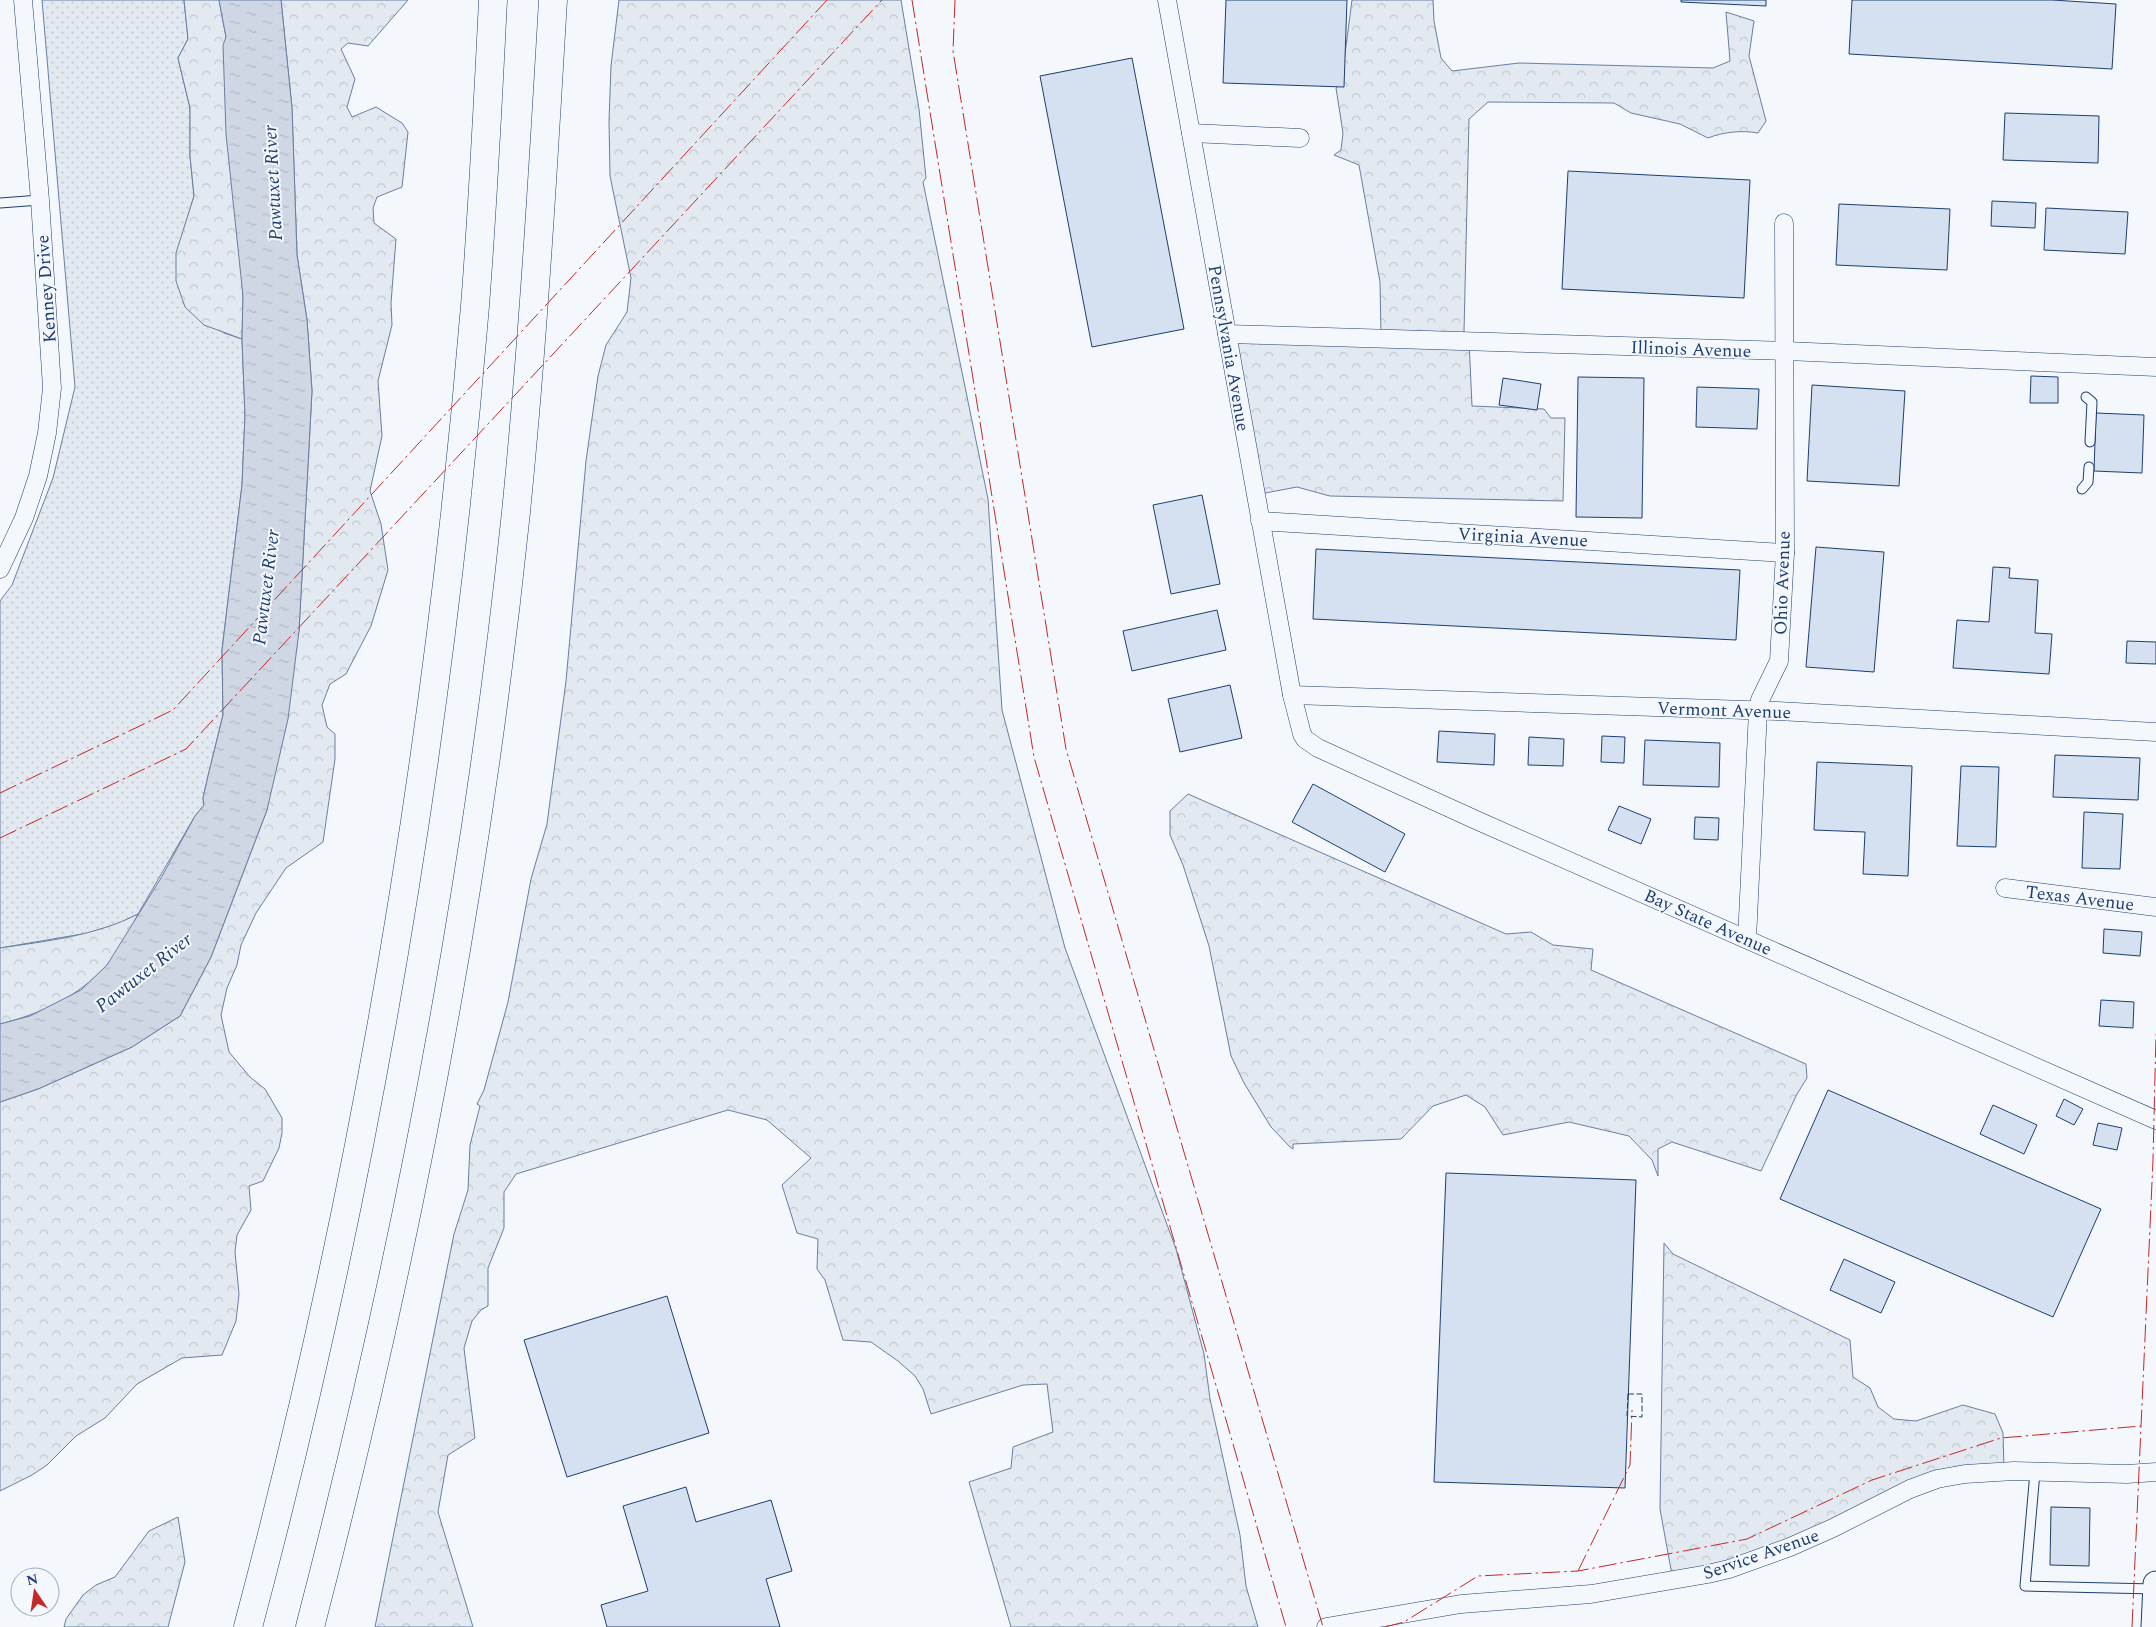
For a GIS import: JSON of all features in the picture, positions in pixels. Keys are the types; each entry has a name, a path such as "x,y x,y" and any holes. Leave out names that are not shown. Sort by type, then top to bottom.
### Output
{"highway":[{"path":"248,1627 296,1439 339,1247 381,1033 417,811 446,587 470,363 480,235 493,0"},
{"path":"310,1627 360,1424 397,1258 446,1012 470,862 493,700 516,515 535,293 553,0"},
{"path":"548,79 568,0"}],"main road":[{"path":"2154,1627 2156,1584"}],"street":[{"name":"Kenney Drive","path":"0,569 24,518 38,476 47,433 52,388 40,200 24,0"},
{"name":"Pennsylvania Avenue","path":"1167,0 1260,521 1269,558 1292,695"},
{"path":"1191,133 1300,138"},
{"name":"Ohio Avenue","path":"1747,939 1758,711 1760,700 1779,660 1785,553 1786,351 1784,223"},
{"name":"Illinois Avenue","path":"1227,334 1786,351 2156,367"},
{"name":"Virginia Avenue","path":"1260,521 1785,553"},
{"name":"Vermont Avenue","path":"1292,695 1758,711 2156,732"},
{"name":"Bay State Avenue","path":"1292,695 1302,734 1305,739 1318,748 2156,1120"},
{"name":"Texas Avenue","path":"2005,888 2156,907"},
{"name":"Service Avenue","path":"1326,1627 1461,1604 1591,1594 1729,1569 1790,1547 1833,1528 1910,1489 1937,1479 1980,1472 2090,1474 2156,1472"}],"lane":[{"path":"0,203 40,200"},
{"path":"2086,397 2092,402 2090,442"},
{"path":"2082,489 2088,482 2089,467"},
{"path":"2035,1472 2025,1586 2156,1589"}],"green space":[{"path":"42,0 184,0 188,39 178,58 190,108 190,156 194,196 177,253 224,333 242,339 245,415 242,485 222,650 223,715 203,798 204,805 195,816 138,914 120,923 88,933 0,948 0,601 12,585 53,478 75,387"},
{"path":"184,0 219,0 226,37 243,296 242,339 204,325 185,307 176,281 176,253 194,196 190,156 190,108 178,58 188,39"},
{"path":"281,0 408,0 368,46 348,43 341,49 355,79 347,107 352,117 376,107 402,123 408,132 402,187 377,197 373,208 374,223 396,239 391,303 392,325 378,381 382,436 370,491 381,524 388,570 371,626 346,674 330,684 322,705 327,727 335,734 335,759 323,842 286,868 256,913 241,945 237,965 227,988 221,1015 229,1052 250,1077 265,1089 282,1118 282,1133 279,1148 263,1181 249,1186 251,1210 237,1235 235,1252 239,1294 236,1321 222,1355 182,1358 137,1384 105,1418 76,1436 47,1465 0,1491 0,1102 38,1089 132,1047 180,1016 211,957 267,810 299,631 312,391 307,320 297,255 292,108"},
{"path":"619,0 901,0 919,109 926,178 923,182 988,499 1002,710 1065,948 1176,1249 1204,1354 1210,1399 1240,1535 1246,1586 1258,1627 1011,1627 969,1482 1011,1468 1013,1447 1053,1432 1047,1384 1023,1385 931,1414 923,1389 915,1376 898,1361 871,1342 843,1340 825,1280 817,1269 818,1239 797,1233 782,1185 811,1158 767,1120 728,1110 516,1174 504,1192 504,1228 488,1268 488,1306 481,1310 472,1321 464,1348 475,1438 448,1455 438,1512 473,1627 375,1627 454,1234 468,1190 470,1145 480,1106 477,1104 484,1090 508,1002 531,879 547,824 566,681 586,461 598,376 606,345 627,312 631,278 610,176 611,66"},
{"path":"1352,0 1433,0 1434,21 1441,58 1452,71 1519,63 1713,68 1730,61 1726,12 1754,21 1749,56 1766,121 1758,133 1733,132 1708,138 1680,124 1631,113 1614,103 1488,102 1469,119 1464,332 1469,341 1472,406 1544,409 1551,418 1565,418 1563,501 1330,496 1297,487 1260,494 1233,334 1381,336 1380,282 1359,165 1334,155 1341,150 1343,133 1336,88 1341,84"},
{"path":"1188,794 1506,934 1531,932 1553,945 1593,949 1591,970 1806,1064 1807,1078 1797,1094 1761,1171 1672,1142 1658,1149 1658,1176 1652,1160 1629,1136 1569,1122 1503,1135 1485,1107 1466,1095 1433,1106 1401,1139 1293,1144 1293,1149 1271,1127 1244,1083 1231,1056 1209,946 1183,865 1170,835 1170,811"},
{"path":"138,914 124,941 111,960 83,987 58,1003 30,1015 0,1024 0,948 88,933"},
{"path":"1664,1243 1673,1254 1850,1340 1853,1377 1870,1388 1878,1407 1894,1419 1916,1421 1963,1405 1995,1414 2003,1433 2004,1468 1963,1471 1787,1545 1672,1575 1660,1509"},
{"path":"178,1517 185,1562 168,1627 64,1627 66,1619 83,1595 96,1585 115,1577 149,1531"}],"water":[{"name":"Pawtuxet River","path":"219,0 281,0 292,108 297,255 307,320 312,391 299,631 288,719 267,810 211,957 180,1016 132,1047 38,1089 0,1102 0,1024 30,1016 81,990 107,965 161,878 195,816 204,805 203,798 223,715 222,650 242,485 245,415 242,339 243,296 226,134 223,45 226,37"}],"building":[{"path":"1226,0 1347,0 1344,87 1223,83"},
{"path":"1681,0 1766,0 1766,6 1681,2"},
{"path":"1852,0 2052,0 2116,4 2112,69 1849,54"},
{"path":"1132,58 1184,329 1092,347 1040,76"},
{"path":"2005,113 2099,116 2098,163 2003,160"},
{"path":"1568,171 1750,180 1744,298 1562,289"},
{"path":"1992,201 2036,203 2035,228 1991,226"},
{"path":"1839,204 1950,209 1947,270 1836,265"},
{"path":"2046,208 2128,212 2125,254 2044,250"},
{"path":"2031,376 2058,377 2058,403 2030,403"},
{"path":"1578,377 1644,378 1642,518 1576,517"},
{"path":"1503,378 1541,384 1537,410 1499,405"},
{"path":"1812,385 1905,391 1899,486 1807,481"},
{"path":"1697,387 1759,389 1757,429 1696,427"},
{"path":"2096,413 2144,415 2142,473 2094,471"},
{"path":"1202,495 1220,584 1171,594 1153,505"},
{"path":"1816,547 1884,552 1874,672 1806,667"},
{"path":"1316,549 1740,570 1736,640 1313,619"},
{"path":"1993,567 2010,568 2009,578 2038,580 2035,633 2052,634 2049,674 1953,668 1957,620 1989,622"},
{"path":"1217,610 1226,650 1132,671 1123,631"},
{"path":"2127,641 2156,642 2156,664 2126,663"},
{"path":"1230,685 1242,738 1180,752 1168,699"},
{"path":"1439,731 1495,734 1494,765 1437,762"},
{"path":"1602,736 1625,737 1624,763 1601,762"},
{"path":"1529,737 1564,739 1563,766 1528,765"},
{"path":"1645,740 1720,743 1719,787 1643,785"},
{"path":"2055,755 2140,758 2138,800 2053,797"},
{"path":"1817,762 1912,766 1908,876 1863,874 1865,832 1814,830"},
{"path":"1961,766 1999,767 1996,847 1957,846"},
{"path":"1313,784 1405,834 1385,872 1292,822"},
{"path":"1619,806 1651,819 1641,844 1608,830"},
{"path":"2084,812 2123,814 2120,869 2082,868"},
{"path":"1695,817 1719,818 1718,840 1694,839"},
{"path":"2104,929 2142,932 2140,956 2103,953"},
{"path":"2101,1000 2134,1002 2133,1028 2099,1026"},
{"path":"1828,1090 2101,1209 2053,1317 1780,1199"},
{"path":"2064,1099 2083,1109 2074,1125 2056,1116"},
{"path":"1993,1105 2037,1125 2024,1154 1980,1134"},
{"path":"2098,1123 2122,1128 2117,1150 2093,1145"},
{"path":"1446,1173 1636,1180 1625,1488 1434,1482"},
{"path":"1844,1259 1895,1282 1881,1313 1830,1290"},
{"path":"667,1296 709,1433 567,1477 524,1340"},
{"path":"686,1487 696,1522 771,1500 792,1571 766,1579 780,1627 607,1627 601,1605 648,1591 623,1506"},
{"path":"2051,1507 2090,1508 2089,1566 2050,1565"}],"fence":[{"path":"1628,1394 1642,1394 1642,1417 1627,1416 1628,1394"}],"power":[{"path":"0,793 173,710 827,0"},
{"path":"0,838 186,749 882,0"},
{"path":"912,0 1034,757 1286,1627"},
{"path":"955,0 953,51 1066,749 1323,1627"},
{"path":"2132,1627 2153,1160 2156,1034"},
{"path":"1578,1571 1630,1465 1632,1410"},
{"path":"1385,1627 1404,1622 1478,1576 1578,1571 1747,1539 1872,1480 2001,1438 2141,1426"}]}
